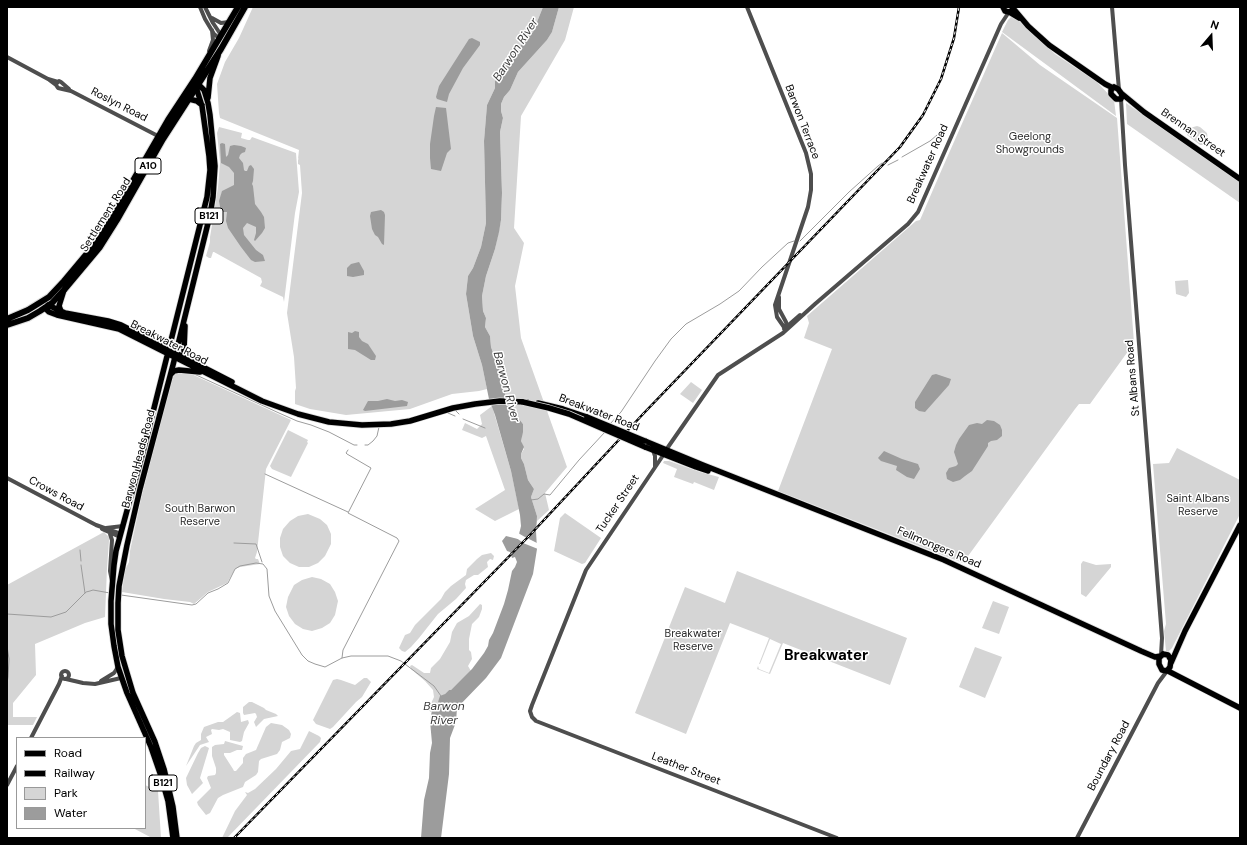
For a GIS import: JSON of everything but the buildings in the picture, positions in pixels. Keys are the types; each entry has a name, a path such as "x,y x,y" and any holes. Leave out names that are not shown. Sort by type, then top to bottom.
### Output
{"highway":[{"name":"Settlement Road","path":"7,325 28,318 64,290 96,252 161,138 221,49 229,22 238,7"},
{"name":"Settlement Road","path":"161,138 189,99 206,59 223,39 244,7"},
{"name":"Settlement Road","path":"7,319 45,305 53,293 115,218"}],"main road":[{"name":"Brennan Street","path":"1007,9 1050,45 1240,178"},
{"name":"B121","path":"209,108 208,93 210,80 221,49"},
{"name":"Brennan Street","path":"1093,75 1112,96"},
{"name":"Barwon Heads Road","path":"177,838 173,807 164,769 155,742 137,702 118,667 111,624 111,602 114,560 146,444 204,212 209,186 209,156 206,129 196,84"},
{"name":"Barwon Heads Road","path":"173,838 168,801 160,773 123,676 118,630 118,603 119,586 140,488 176,355 213,197 215,166 211,121 204,90 196,84"},
{"path":"1110,91 1118,93 1117,100 1112,96 1110,91"},
{"path":"189,99 197,101 202,106"},
{"path":"206,129 211,121"},
{"path":"191,263 199,256"},
{"path":"61,312 59,306 64,290"},
{"name":"Breakwater Road","path":"45,305 61,312 87,319"},
{"name":"Breakwater Road","path":"45,305 49,312 57,315 119,325 168,352 185,357 280,407"},
{"name":"B121","path":"185,316 185,357"},
{"name":"Breakwater Road","path":"176,355 206,373 258,399 298,414 329,422 350,425 392,424 410,421 453,408 475,404 500,401 523,402 545,406 568,414 665,452"},
{"path":"171,374 174,371 179,370 206,373"},
{"name":"Breakwater Road","path":"645,444 653,450 665,452"},
{"name":"Fellmongers Road","path":"665,452 944,560 1155,657 1164,655"},
{"path":"1240,525 1185,631 1172,652 1164,655 1158,661 1160,667 1164,671 1178,675 1240,708"},
{"path":"120,536 129,538"},
{"path":"1167,671 1170,669 1185,631"},
{"name":"Fellmongers Road","path":"1141,651 1160,667"},
{"path":"1164,655 1171,658 1172,669 1178,675"}],"street":[{"path":"200,7 213,35 212,43 206,59"},
{"path":"205,7 223,39"},
{"name":"Barwon Terrace","path":"747,7 806,153 811,174 811,190 808,207 780,293 775,303 777,318 785,330"},
{"name":"St Albans Road","path":"1112,7 1162,638 1165,652 1164,655"},
{"name":"Breakwater Road","path":"810,308 908,224 918,212 1007,9"},
{"path":"210,17 221,23 229,22"},
{"path":"211,29 223,39"},
{"name":"Roslyn Road","path":"7,57 48,79 57,83 62,82 62,86 161,138"},
{"name":"St Albans Road","path":"1112,96 1117,104 1121,116"},
{"name":"Barwon Terrace","path":"780,293 780,310 785,330"},
{"name":"Tucker Street","path":"531,714 530,711 532,705 586,570 665,452 718,375 785,330 794,320 810,308"},
{"path":"780,310 786,317 794,320"},
{"path":"785,330 800,316"},
{"path":"653,450 655,456 655,467"},
{"name":"Crows Road","path":"7,478 96,525 110,534 120,536"},
{"name":"Crows Road","path":"96,525 107,528"},
{"path":"107,528 123,526"},
{"path":"107,528 120,536"},
{"path":"110,534 112,543 110,571 112,583"},
{"path":"101,681 114,673 118,667"},
{"name":"Boundary Road","path":"1158,683 1161,673 1160,667"},
{"name":"Boundary Road","path":"1077,838 1158,683 1167,671"},
{"path":"89,684 123,676"},
{"path":"32,737 59,684 66,677 89,684 100,684 123,676"},
{"name":"Leather Street","path":"531,714 533,719 837,838"},
{"path":"7,785 16,768"}],"green space":[{"path":"253,7 543,7 533,32 511,56 501,70 495,81 495,88 487,105 484,141 486,223 481,247 473,268 468,276 466,294 473,336 482,365 487,389 452,394 410,409 346,415 310,409 295,404 296,388 294,357 287,313 302,193 300,165 298,164 299,150 220,118 219,113 217,84 225,62 239,38"},
{"path":"559,7 574,7 565,40 521,116 514,228 524,243 515,286 521,338 567,467 545,493 549,510 537,521 536,527 519,534 520,530 537,516 531,497 534,489 528,480 521,458 521,454 524,449 521,441 523,424 512,410 503,389 496,360 491,347 490,336 485,327 486,318 483,311 482,296 486,276 495,249 501,220 502,193 500,132 503,118 501,104 504,97 510,90 518,72 547,40 552,32"},
{"path":"1011,17 1015,17 1055,54 1097,82 1114,100 1116,116 1002,32"},
{"name":"Geelong Showgrounds","path":"1002,33 1040,65 1117,118 1134,343 1090,404 1079,404 1075,409 963,563 778,491 832,349 804,338 809,323 807,316 916,221 920,220"},
{"path":"1126,103 1240,182 1240,203 1127,124"},
{"path":"1197,126 1207,133 1208,141 1205,145 1200,145 1187,135 1187,131 1190,128"},
{"path":"219,127 242,133 241,138 250,140 252,137 296,153 299,192 284,302 283,297 260,286 262,282 261,278 214,252 211,258 206,256 210,242 218,187 220,162 217,133"},
{"path":"1188,280 1189,293 1186,297 1176,294 1175,281"},
{"name":"South Barwon Reserve","path":"187,372 291,420 266,469 257,552 255,558 258,559 260,564 235,569 227,583 208,592 194,604 190,602 122,592 125,570 129,562 141,499 173,374"},
{"path":"691,382 702,390 693,403 680,394"},
{"path":"492,406 511,471 519,509 495,521 475,509 505,490 486,436 482,438 462,430 465,423 477,429 482,424 480,415"},
{"path":"288,430 308,440 308,443 291,477 272,469 270,466"},
{"name":"Saint Albans Reserve","path":"1177,448 1240,480 1240,514 1172,648 1168,652 1166,651 1164,631 1166,624 1153,464 1169,463"},
{"path":"664,461 669,461 719,477 714,490 694,482 693,484 674,477 677,469 663,463"},
{"path":"565,513 601,538 585,563 582,564 554,551 560,518"},
{"path":"308,514 320,519 327,525 331,534 331,544 325,556 318,563 309,567 299,567 290,563 283,556 280,547 280,538 283,529 290,521 298,516"},
{"path":"104,532 110,538 105,617 85,623 35,644 36,675 13,703 13,717 37,717 33,725 7,725 7,585"},
{"path":"491,553 494,556 493,560 490,559 487,562 488,567 478,575 474,575 466,580 466,588 456,599 438,614 411,647 405,652 402,651 399,648 405,635 410,633 415,625 441,599 451,586 466,575 467,569 477,559 482,555"},
{"path":"1083,561 1096,565 1111,564 1111,567 1086,597 1081,594 1081,564"},
{"name":"Breakwater Reserve","path":"737,571 907,638 890,685 783,643 770,674 757,669 758,666 759,669 769,673 781,644 770,639 759,664 769,638 730,623 686,734 635,713 685,587 725,603"},
{"path":"312,577 321,579 330,584 338,601 335,615 330,623 322,628 312,631 303,629 295,624 289,616 286,607 288,597 294,585 302,580"},
{"path":"993,601 1009,607 999,634 982,628"},
{"path":"480,604 482,605 482,609 479,617 472,624 469,639 469,650 471,652 472,659 468,666 471,671 445,694 434,706 431,712 428,710 434,697 433,690 411,669 410,666 412,665 424,673 430,673 431,668 440,659 450,642 452,632 457,623 469,616"},
{"path":"975,647 1002,657 985,698 959,687"},
{"path":"364,678 367,678 371,682 362,697 333,727 330,729 316,724 313,720 333,680 337,679 355,685"},
{"path":"249,702 252,702 278,716 264,719 256,727 254,722 257,717 256,714 244,715 243,713 243,707"},
{"path":"237,712 240,713 241,722 248,720 249,723 244,732 242,741 230,740 230,732 223,729 212,729 212,734 206,737 209,742 200,745 186,766 194,746 201,740 201,734 204,727 218,722 223,722"},
{"path":"271,723 282,725 289,730 291,734 290,738 282,742 280,750 277,754 259,761 258,772 245,782 243,787 218,798 210,813 206,815 197,802 211,788 207,778 208,776 215,775 216,773 212,756 212,747 215,745 224,744 225,741 243,746 242,750 224,753 234,771 236,771 243,763 243,758 246,754 256,750 266,727"},
{"path":"309,731 321,738 320,742 227,838 222,838 235,811 247,795 245,792 248,793 255,789 276,769 291,751 300,749"},
{"path":"205,746 209,748 200,778 203,783 192,794 187,785 186,778 198,753 201,748"},
{"path":"146,785 158,791 161,838 152,838 135,829 146,829"}],"water":[{"name":"Barwon River","path":"543,7 559,7 552,32 547,40 518,72 510,90 504,97 501,104 503,118 500,132 502,193 501,220 495,249 486,276 482,296 483,311 486,318 485,327 490,336 491,347 502,378 501,381 503,389 512,410 523,424 521,441 524,447 521,458 528,480 534,489 531,497 537,516 537,549 533,574 501,658 486,678 457,708 456,722 450,738 449,774 441,838 421,838 424,800 429,778 432,743 430,721 432,710 438,702 440,696 451,690 472,669 484,653 504,604 512,571 517,562 515,557 512,558 510,552 507,551 502,541 506,536 518,539 521,526 520,515 511,471 489,399 482,365 473,336 466,294 468,276 473,268 481,247 486,223 484,141 487,105 495,88 495,81 511,56 533,32"},
{"path":"472,38 480,42 480,45 463,68 449,94 447,102 437,99 436,97 439,86 469,39"},
{"path":"436,107 446,108 451,149 447,153 441,171 431,169 430,158 430,144"},
{"path":"220,144 225,144 226,157 230,146 234,145 246,148 245,152 240,155 239,158 243,163 245,171 247,171 251,165 254,169 252,184 255,204 264,217 265,228 255,241 256,227 247,223 243,228 244,235 256,250 263,255 265,261 255,262 251,260 228,228 226,221 227,212 221,212 219,201 222,191 234,185 234,173 229,167 221,163"},
{"path":"381,210 385,215 384,245 372,229 370,216 371,212"},
{"path":"359,262 364,271 364,275 353,277 347,276 347,268 351,264"},
{"path":"355,331 359,332 359,337 362,341 368,344 376,356 375,360 371,360 355,350 348,349 348,332 352,333"},
{"path":"936,374 951,379 949,385 925,412 919,411 915,408 915,402 932,375"},
{"path":"387,399 408,402 407,406 363,410 368,401"},
{"path":"987,420 994,421 1000,425 1002,436 997,440 988,443 988,446 972,471 960,480 953,482 947,479 946,473 949,468 958,464 954,452 959,439 969,425 977,423 982,424"},
{"path":"884,451 918,464 920,469 914,479 907,477 896,470 897,466 881,461 878,458"}],"pier":[{"path":"518,533 539,544 538,549 523,543 510,557 509,555 522,542 515,537"}],"waterway":[{"path":"902,157 930,141 937,135"},
{"path":"888,165 898,160"},
{"path":"800,241 849,192 882,163"},
{"path":"610,424 621,412 671,339 686,324 739,291 788,243 794,241"},
{"path":"194,374 297,421 329,432 354,445 357,445"},
{"path":"456,411 459,414"},
{"path":"448,413 455,416"},
{"path":"463,419 485,428"},
{"path":"365,445 368,445 377,436 379,427"},
{"path":"531,500 538,499 544,494 550,495 605,432"},
{"path":"342,658 343,650 399,541 397,538 348,513 371,468 347,454 346,453 348,450"},
{"path":"265,474 348,512"},
{"path":"234,543 256,544 262,562"},
{"path":"80,550 81,561"},
{"path":"121,595 192,605 196,604 208,593 228,583 235,569 240,566 256,563 263,564 267,569 269,596 275,611 302,655 308,661 325,667 342,658 351,656 388,656 401,661 434,686 441,696"},
{"path":"81,565 85,593"},
{"path":"7,614 51,617 66,612 86,592 93,590 110,593"},
{"path":"7,646 9,659 7,683"}],"railway":[{"path":"234,838 529,536 644,413 900,147 923,115 941,79 954,38 959,7"}],"district":[{"name":"Breakwater","path":"826,656"}]}
